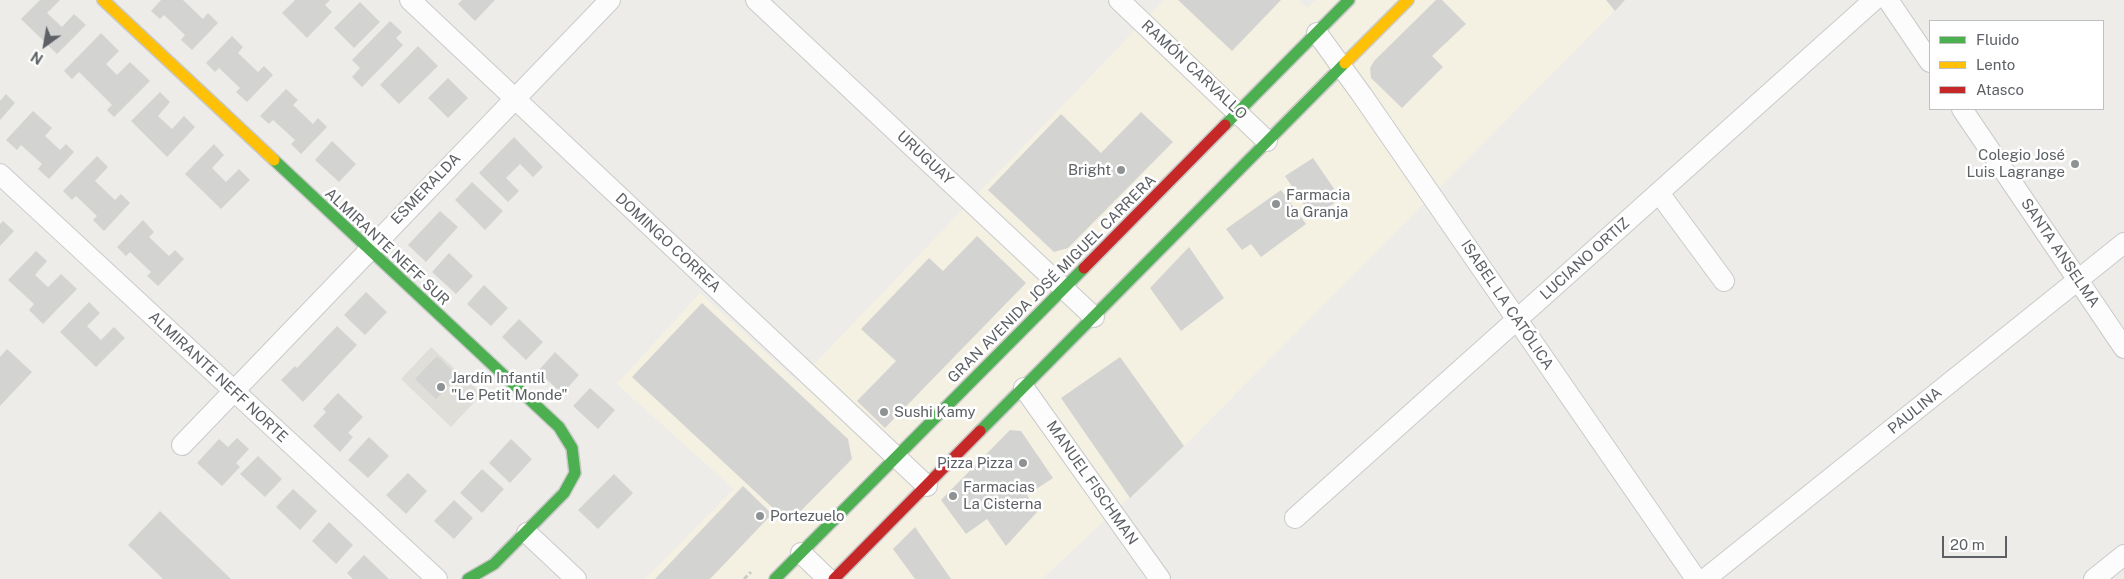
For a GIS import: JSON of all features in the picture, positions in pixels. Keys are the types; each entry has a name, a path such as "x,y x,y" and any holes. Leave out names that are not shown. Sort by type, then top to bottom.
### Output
{"main road":[{"name":"ALMIRANTE NEFF SUR","path":"103,0 559,428 567,438 572,448 575,473 564,493 527,533"},
{"name":"GRAN AVENIDA JOSÉ MIGUEL CARRERA","path":"775,579 1349,0"},
{"path":"834,579 1408,0"},
{"path":"468,579 494,564 527,533"}],"street":[{"name":"DOMINGO CORREA","path":"410,0 927,486"},
{"name":"ESMERALDA","path":"182,446 368,250 610,0"},
{"name":"URUGUAY","path":"756,0 1094,317"},
{"name":"RAMÓN CARVALLO","path":"1120,0 1268,141"},
{"name":"LUCIANO ORTIZ","path":"1295,518 1874,0"},
{"path":"1888,0 1929,61"},
{"name":"ISABEL LA CATÓLICA","path":"1317,33 1342,66 1696,579"},
{"name":"SANTA ANSELMA","path":"1963,110 2124,348"},
{"name":"ALMIRANTE NEFF NORTE","path":"0,174 436,579"},
{"path":"1659,193 1724,281"},
{"name":"PAULINA","path":"1705,579 2124,243"},
{"name":"MANUEL FISCHMAN","path":"1024,388 1160,579"},
{"path":"527,533 576,579"},
{"path":"800,554 828,579"},
{"path":"2094,579 2124,555"}],"shaded area":[{"path":"1164,0 1299,0 1307,8 1316,0 1625,0 1184,446 1042,579 645,579 734,489 617,384 700,293 797,382"},
{"name":"Jardín Infantil \"Le Petit Monde\"","path":"431,347 482,394 451,427 401,379"}],"building":[{"path":"40,0 60,0 47,13 62,27 74,14 86,25 57,54 21,19"},
{"path":"161,0 183,0 203,19 208,13 218,23 192,50 181,40 185,35 164,15 160,19 151,11"},
{"path":"295,0 330,0 325,5 332,12 307,38 282,13"},
{"path":"462,0 495,0 475,21 458,4"},
{"path":"1178,0 1281,0 1232,51"},
{"path":"1436,0 1442,0 1466,24 1432,56 1443,67 1402,108 1371,78 1370,68 1374,61"},
{"path":"1606,0 1625,0 1615,11"},
{"path":"360,2 380,22 354,48 334,28"},
{"path":"390,21 402,32 396,38 403,45 362,87 352,77 360,68 352,60"},
{"path":"101,33 119,51 106,64 117,75 130,62 150,81 114,117 107,110 112,105 79,72 72,79 64,71"},
{"path":"232,36 243,47 238,53 258,72 264,66 273,75 247,102 236,92 240,88 219,68 215,72 206,63"},
{"path":"418,46 438,66 399,104 380,85"},
{"path":"448,78 468,98 448,118 428,98"},
{"path":"286,89 298,100 293,105 313,124 318,118 327,127 301,154 291,144 295,140 273,120 269,124 260,116"},
{"path":"160,92 170,102 158,116 172,129 184,116 195,127 167,157 131,121"},
{"path":"6,94 15,103 0,120 0,101"},
{"path":"33,111 52,128 45,136 60,150 66,144 74,152 49,179 38,169 42,164 21,145 17,150 6,140"},
{"path":"1141,112 1173,142 1068,248 1054,252 988,190 1061,114 1101,153"},
{"path":"514,137 543,167 533,177 520,164 506,178 519,191 508,202 479,173"},
{"path":"332,141 356,164 339,182 315,160"},
{"path":"214,144 224,155 212,168 226,182 239,169 250,180 221,209 185,174"},
{"path":"97,156 108,167 95,181 115,200 121,194 130,203 104,231 93,220 97,216 76,196 72,200 63,191"},
{"path":"1313,158 1341,199 1312,217 1285,176"},
{"path":"472,182 503,211 485,230 455,200"},
{"path":"1281,190 1306,224 1261,257 1251,244 1242,250 1226,229"},
{"path":"440,211 458,227 426,262 408,245"},
{"path":"143,220 154,232 149,237 169,256 175,250 184,259 158,286 147,276 151,272 130,252 126,256 117,247"},
{"path":"3,221 14,231 0,246 0,224"},
{"path":"977,236 1026,283 885,428 857,401 896,361 861,329 929,258 943,271"},
{"path":"1189,247 1224,298 1181,331 1150,288"},
{"path":"36,251 47,261 35,275 48,287 61,274 77,289 43,324 29,310 34,304 8,280"},
{"path":"449,253 473,276 456,294 432,272"},
{"path":"484,285 508,308 491,326 467,304"},
{"path":"366,292 387,312 365,335 344,315"},
{"path":"89,302 100,313 87,326 101,340 114,327 125,338 96,367 60,332"},
{"path":"702,303 848,439 852,459 789,523 632,377"},
{"path":"519,319 543,342 526,360 502,337"},
{"path":"337,326 357,345 303,402 281,380 295,366 297,368"},
{"path":"7,349 32,372 0,406 0,357"},
{"path":"555,352 579,375 562,394 538,371"},
{"path":"437,356 458,376 436,399 415,379"},
{"path":"1120,357 1184,446 1130,498 1061,398"},
{"path":"590,388 615,410 598,429 573,406"},
{"path":"338,393 363,417 348,433 353,437 340,452 313,426 326,412 323,409"},
{"path":"1010,430 1021,431 1053,478 1027,495 1038,511 1006,546 987,519 966,534 941,500"},
{"path":"369,437 389,456 368,478 348,460"},
{"path":"237,438 249,449 236,463 240,467 222,486 197,463 219,439 228,447"},
{"path":"511,439 532,459 510,483 489,463"},
{"path":"258,456 282,479 265,497 240,474"},
{"path":"482,469 504,489 482,513 460,493"},
{"path":"408,473 427,491 406,514 386,495"},
{"path":"614,474 633,493 598,529 578,510"},
{"path":"743,486 772,514 710,579 655,579"},
{"path":"293,489 317,511 300,530 276,507"},
{"path":"454,500 473,518 454,539 434,521"},
{"path":"160,511 231,579 163,579 128,545"},
{"path":"329,522 353,545 336,564 312,541"},
{"path":"915,527 951,579 915,579 893,549"},
{"path":"364,555 388,579 353,579 347,573"}],"traffic: fast":[{"path":"1225,125 1349,0"},
{"path":"980,431 1345,63"},
{"path":"274,160 559,427 572,448 575,473 564,493 494,564 468,579"},
{"path":"775,579 1084,268"}],"traffic: slow":[{"path":"103,0 274,160"},
{"path":"1345,63 1408,0"}],"traffic: jam":[{"path":"1084,268 1225,125"},
{"path":"834,579 980,431"}],"place":[{"name":"Colegio José Luis Lagrange","path":"2075,164"},
{"name":"Bright","path":"1121,170"},
{"name":"Farmacia la Granja","path":"1276,204"},
{"name":"Jardín Infantil \"Le Petit Monde\"","path":"441,387"},
{"name":"Sushi Kamy","path":"884,412"},
{"name":"Pizza Pizza","path":"1023,463"},
{"name":"Farmacias La Cisterna","path":"953,496"},
{"name":"Portezuelo","path":"760,516"}]}
